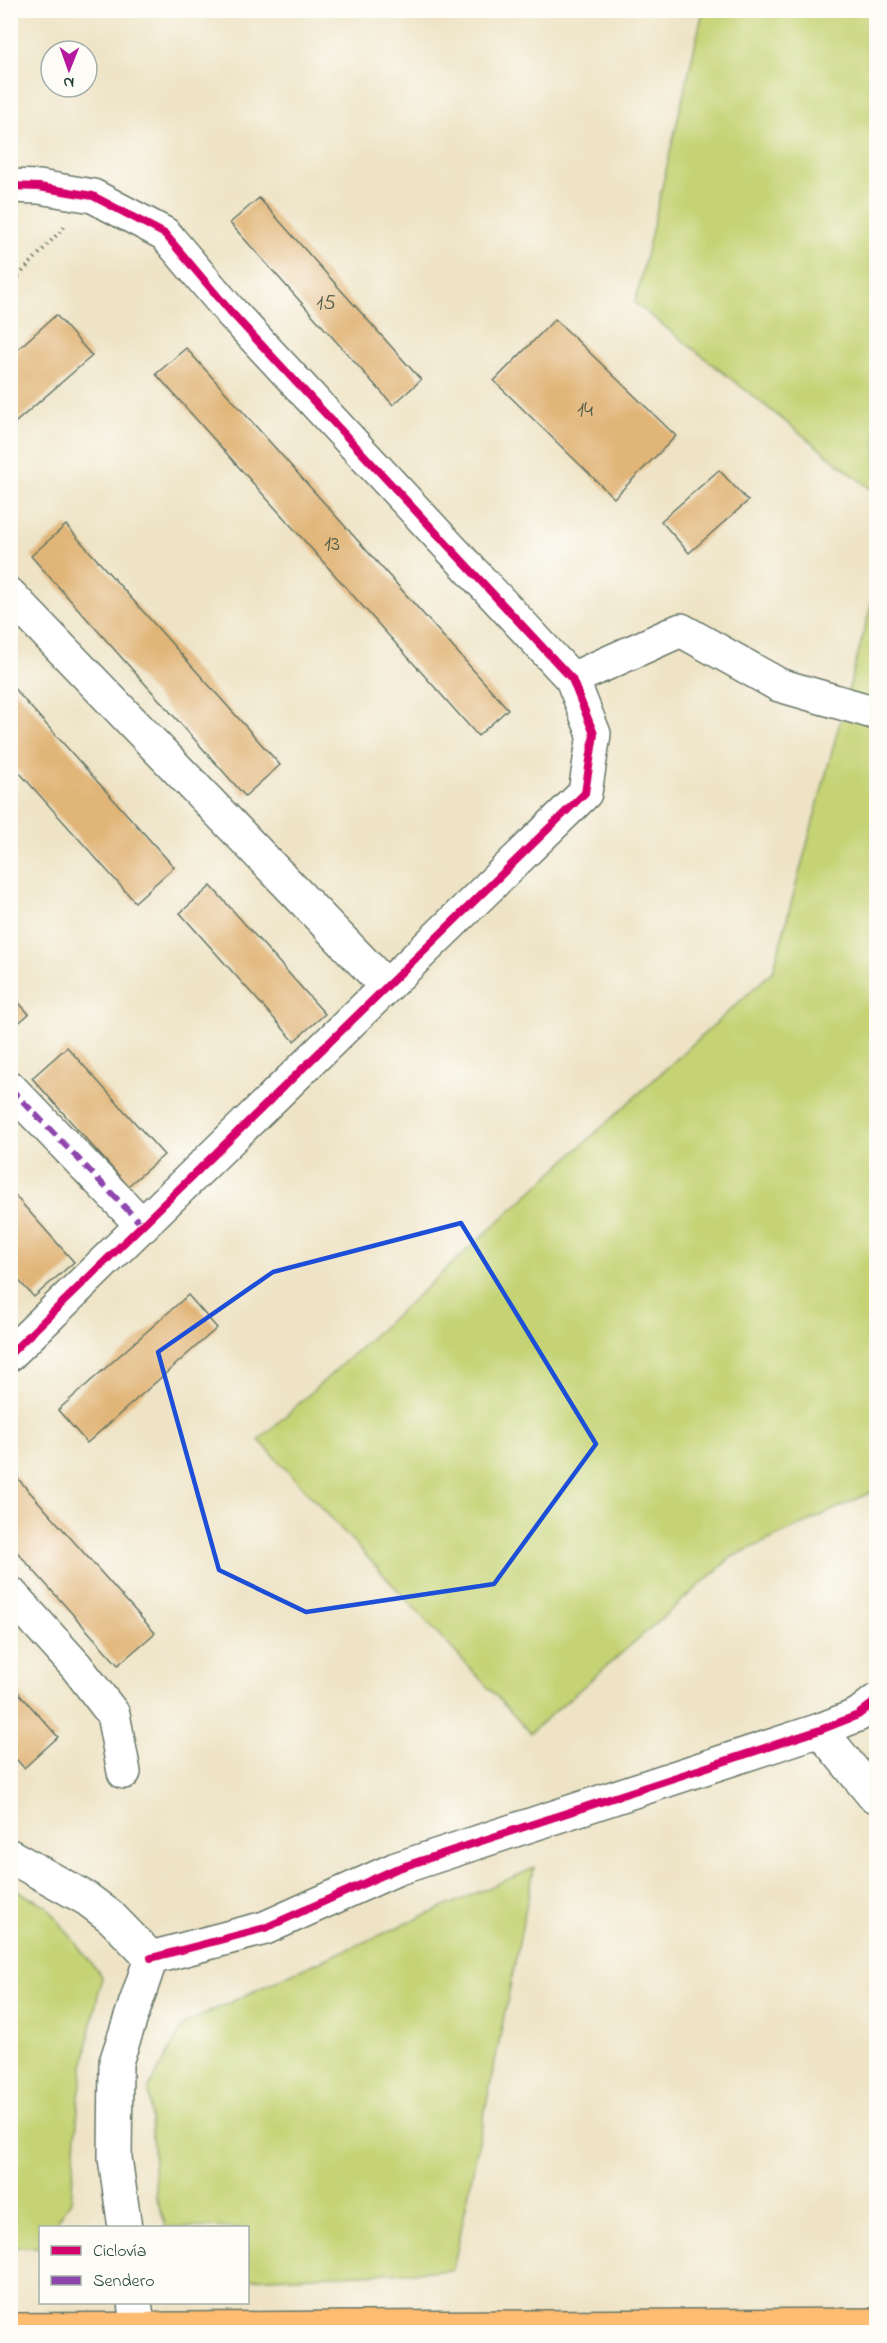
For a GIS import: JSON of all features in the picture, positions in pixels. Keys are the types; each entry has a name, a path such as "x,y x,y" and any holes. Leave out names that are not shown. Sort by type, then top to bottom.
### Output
{"main road":[{"path":"10,2330 138,2322 876,2325"}],"street":[{"path":"10,186 39,187 93,196 165,234 230,311 572,680 594,734 585,793 10,1354"},
{"path":"10,595 386,986"},
{"path":"572,680 681,630 779,685 876,713"},
{"path":"10,1088 143,1226"},
{"path":"10,1593 76,1666 113,1714 124,1772"},
{"path":"151,1958 265,1928 396,1869 820,1730 858,1715 876,1701"},
{"path":"820,1730 876,1796"},
{"path":"10,1856 87,1899 111,1917 151,1958"},
{"path":"125,2226 115,2158 116,2062 151,1958"}],"path":[{"path":"10,285 93,196"}],"highlighted area":[{"path":"461,1223 596,1444 494,1584 306,1612 219,1570 158,1352 273,1272"}],"green space":[{"path":"703,11 876,11 876,493 635,303"},
{"path":"876,587 876,1490 732,1557 530,1733 259,1440 773,971"},
{"path":"534,1868 453,2270 249,2279 249,2226 166,2226 156,2196 149,2088 184,2024 293,1973"},
{"path":"11,1888 47,1906 102,1977 79,2096 71,2201 54,2226 39,2226 39,2247 11,2247"}],"building":[{"path":"259,198 421,380 393,405 230,223"},
{"path":"56,315 92,356 10,427 10,356"},
{"path":"555,319 676,436 614,498 494,381"},
{"path":"186,348 508,709 478,736 156,374"},
{"path":"719,470 748,501 689,553 661,521"},
{"path":"66,525 280,765 245,796 31,556"},
{"path":"10,684 174,867 135,902 10,762"},
{"path":"211,886 325,1014 294,1041 180,913"},
{"path":"10,993 29,1014 10,1030"},
{"path":"67,1047 164,1155 128,1186 32,1078"},
{"path":"10,1190 74,1262 34,1297 10,1271"},
{"path":"188,1295 217,1328 87,1443 58,1410"},
{"path":"12,1472 155,1633 118,1665 10,1544"},
{"path":"10,1683 58,1737 24,1768 10,1752"}],"marked path":[{"path":"10,1088 143,1226"}],"cycle path":[{"path":"10,186 39,187 93,196 165,234 230,311 572,679 594,734 585,793 10,1354"},
{"path":"151,1958 265,1928 396,1869 820,1730 858,1715 876,1701"}]}
